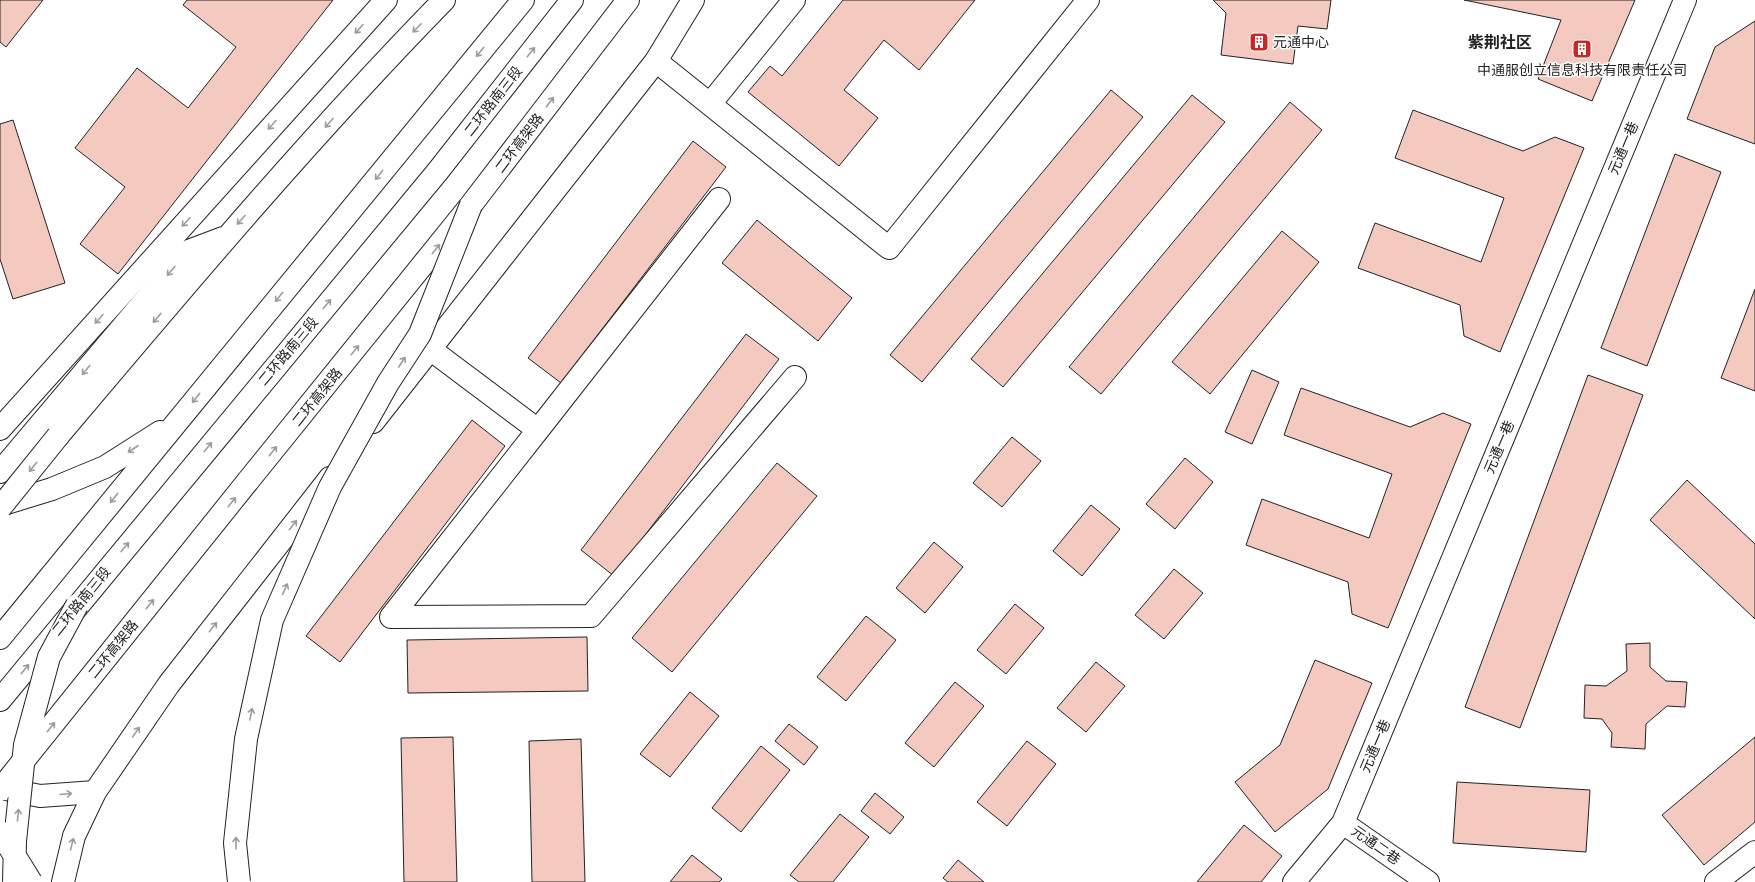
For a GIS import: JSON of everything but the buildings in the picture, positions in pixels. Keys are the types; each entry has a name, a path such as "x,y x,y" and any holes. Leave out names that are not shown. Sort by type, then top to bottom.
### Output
{"main road":[{"path":"0,429 386,0"},
{"path":"0,508 58,436 226,236 392,53 444,0"},
{"path":"0,638 523,0"},
{"name":"二环路南三段","path":"0,700 77,605 438,171 572,0"},
{"name":"二环高架路","path":"0,788 471,205 628,0"},
{"path":"63,882 74,836 96,792 169,684 656,61 693,0"},
{"path":"710,104 794,0"},
{"path":"656,61 889,248 1088,0"},
{"name":"元通一巷","path":"1294,882 1343,823 1685,0"},
{"path":"719,199 391,617 591,616 795,377"},
{"path":"240,882 235,843 246,739 272,620 330,487 388,383 420,334 471,205"},
{"path":"0,472 186,252 226,236"},
{"path":"430,349 538,430"},
{"path":"0,505 52,490 105,467 178,420"},
{"path":"14,882 15,841 25,745 49,656 77,605"},
{"path":"0,788 40,796 96,792"},
{"name":"元通二巷","path":"1343,823 1428,882"},
{"path":"0,832 31,882"},
{"path":"1716,882 1755,852"}],"place":[{"name":"元通中心","path":"1259,42"},
{"name":"中通服创立信息科技有限责任公司","path":"1582,49"}],"district":[{"name":"紫荆社区","path":"1500,42"}]}
